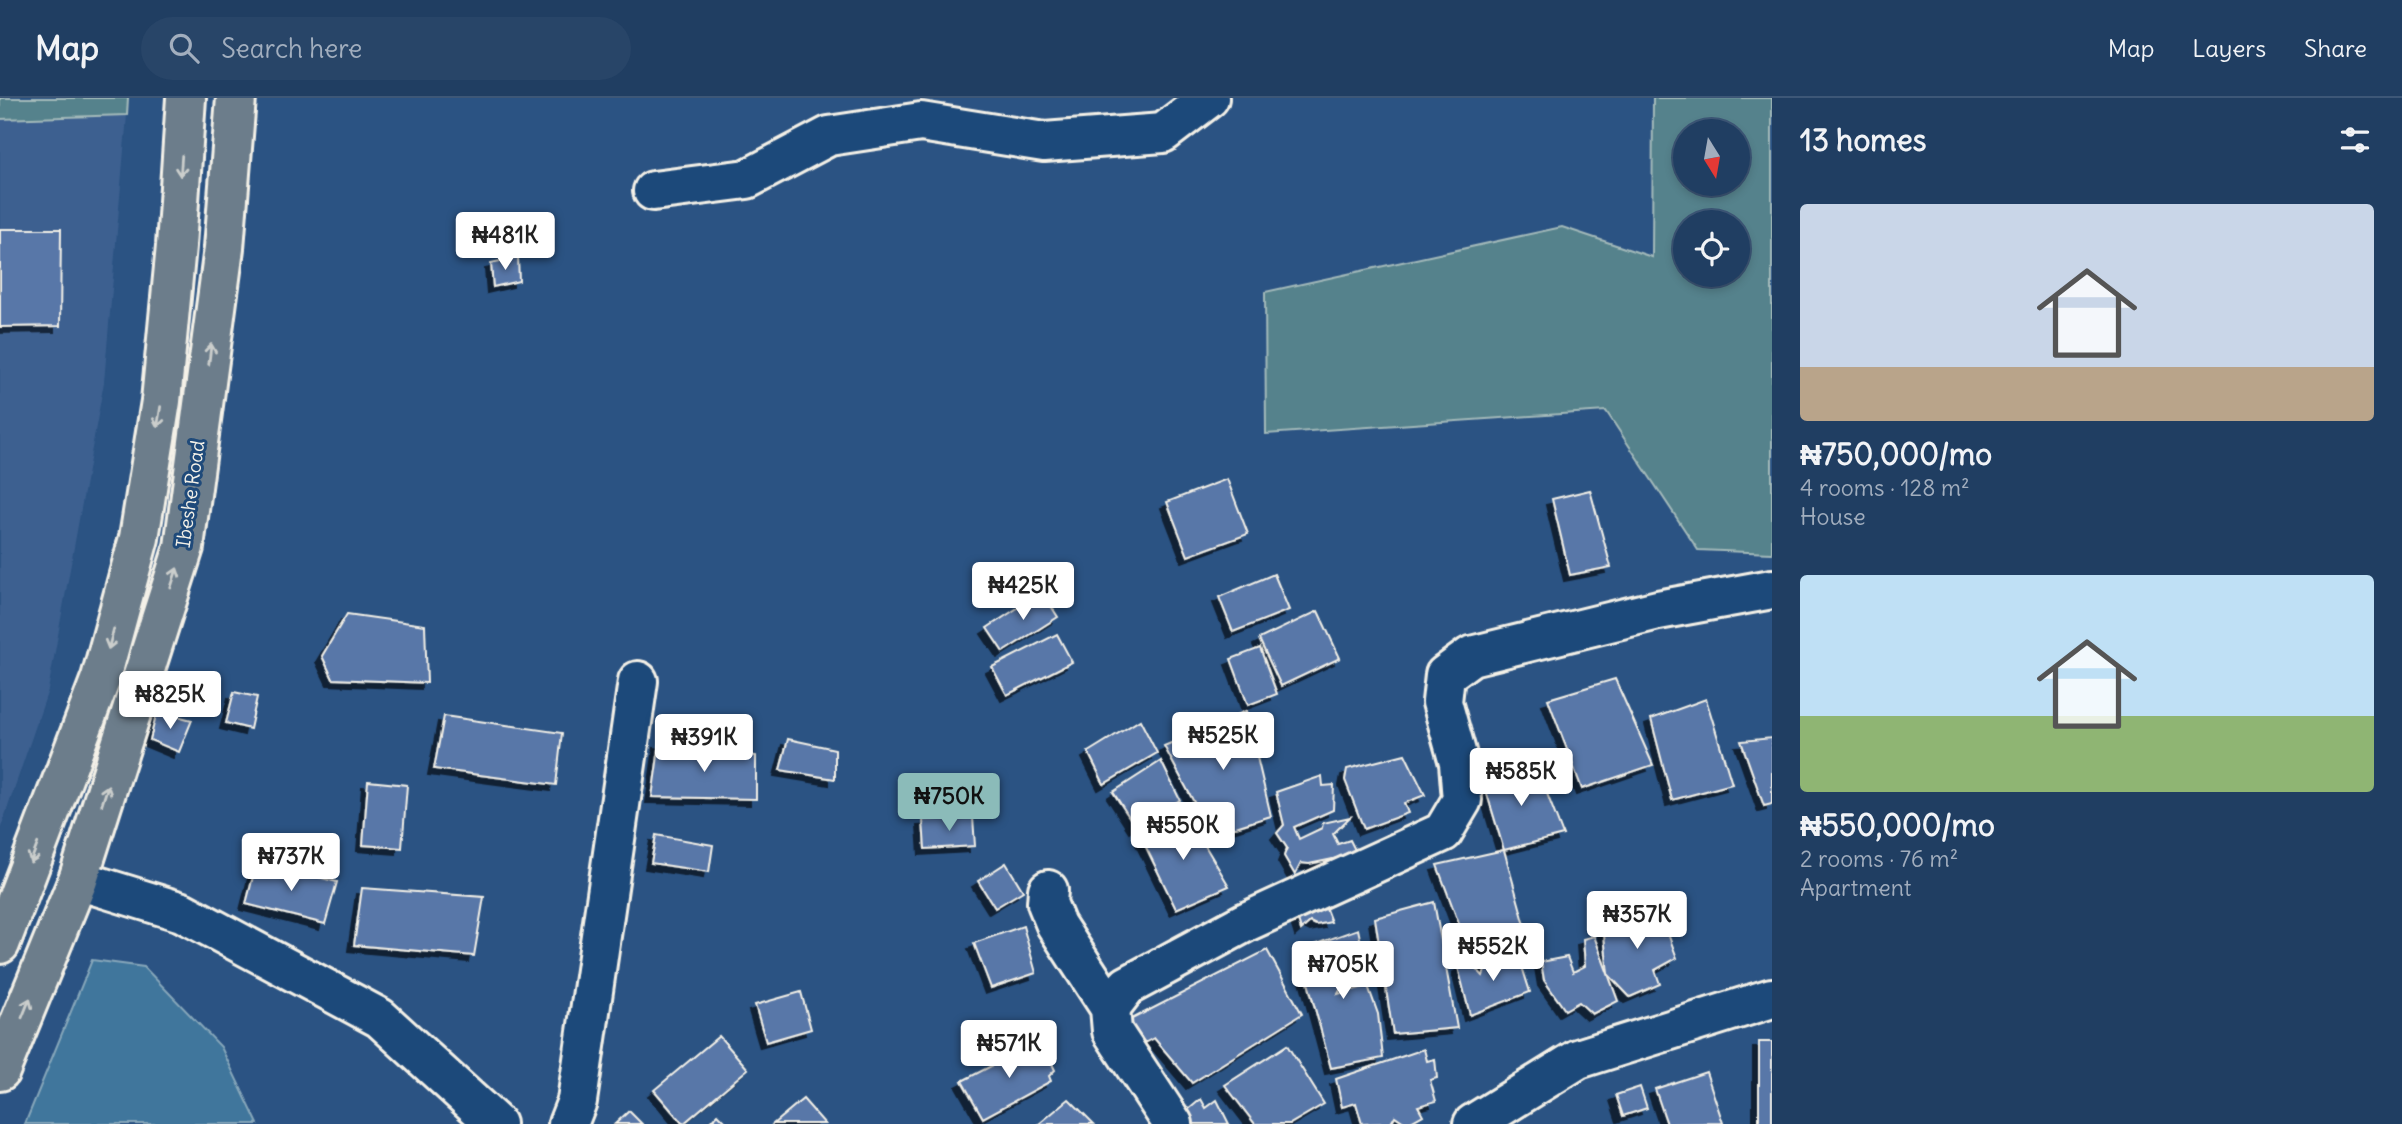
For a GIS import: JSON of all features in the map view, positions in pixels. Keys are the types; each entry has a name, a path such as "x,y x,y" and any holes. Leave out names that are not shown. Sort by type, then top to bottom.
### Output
{"main road":[{"path":"0,944 100,678 139,538 161,401 176,246 186,98"},
{"name":"Ibeshe Road","path":"0,1071 78,880 184,547 224,248 236,98"}],"street":[{"path":"653,191 747,179 829,136 921,122 1044,142 1163,133 1209,98"},
{"path":"1110,1008 1127,986 1246,922 1443,832 1462,800 1458,763 1442,702 1446,675 1471,656 1658,610 1772,589"},
{"path":"568,1124 577,1101 638,681"},
{"path":"78,880 182,912 380,1018 496,1124"},
{"path":"1048,890 1047,902 1056,925 1110,1008 1112,1031 1173,1124"},
{"path":"1473,1124 1578,1059 1772,998"}],"shaded area":[{"path":"127,115 104,382 48,690 0,830 0,119"},
{"path":"92,960 144,967 221,1047 258,1124 25,1124"}],"green space":[{"path":"0,98 128,98 127,115 0,119"},
{"path":"1653,98 1772,98 1772,553 1698,550 1606,411 1266,434 1265,292 1562,227 1652,257"}],"building":[{"path":"0,229 61,229 60,326 0,327"},
{"path":"518,257 519,281 493,287 491,263"},
{"path":"1227,479 1248,534 1188,556 1167,502"},
{"path":"1590,490 1611,567 1570,575 1552,499"},
{"path":"1274,574 1289,610 1233,632 1219,597"},
{"path":"1042,592 1058,617 1003,652 987,628"},
{"path":"1318,611 1340,658 1281,686 1259,639"},
{"path":"347,614 425,625 427,683 333,679 322,656"},
{"path":"1057,634 1072,662 1007,695 992,667"},
{"path":"1260,648 1277,694 1248,705 1231,659"},
{"path":"1615,679 1653,765 1582,789 1548,699"},
{"path":"234,692 257,697 250,729 226,723"},
{"path":"1706,699 1732,784 1672,800 1651,719"},
{"path":"157,711 192,720 179,752 150,740"},
{"path":"1246,711 1271,816 1229,829 1215,809 1203,819 1164,746"},
{"path":"444,716 562,733 556,785 434,769"},
{"path":"1140,720 1157,753 1104,784 1088,752"},
{"path":"1772,738 1772,804 1764,806 1741,741"},
{"path":"788,739 835,749 835,779 780,770"},
{"path":"660,742 756,756 756,799 652,797"},
{"path":"1405,754 1425,795 1404,803 1408,813 1364,829 1345,780 1347,769"},
{"path":"1161,761 1180,800 1135,826 1113,792"},
{"path":"1511,767 1515,778 1539,773 1563,835 1504,850 1481,774"},
{"path":"1322,776 1323,786 1334,785 1333,810 1294,827 1299,839 1322,828 1323,823 1350,817 1333,834 1338,844 1350,840 1357,854 1309,864 1301,863 1295,875 1284,856 1287,848 1277,833 1284,825 1276,792"},
{"path":"368,781 407,785 402,848 363,845"},
{"path":"1185,812 1229,886 1176,909 1141,837"},
{"path":"973,817 975,846 925,849 923,820"},
{"path":"656,835 713,845 709,872 651,863"},
{"path":"1504,850 1526,929 1468,948 1437,865"},
{"path":"257,861 337,882 325,924 246,904"},
{"path":"1006,863 1023,891 995,908 978,881"},
{"path":"362,888 484,897 474,956 354,945"},
{"path":"1434,902 1457,1028 1393,1034 1375,918"},
{"path":"1658,907 1677,958 1655,970 1660,984 1630,997 1608,974 1603,924 1622,915 1629,925"},
{"path":"1326,909 1331,922 1316,925 1310,922 1301,930 1295,911"},
{"path":"1023,926 1036,973 991,988 974,943"},
{"path":"1358,929 1367,971 1344,982 1338,994 1368,986 1378,1014 1383,1058 1331,1068 1302,960 1313,945"},
{"path":"1594,936 1618,1001 1592,1014 1579,1002 1565,1010 1544,980 1541,962 1567,957 1573,972 1585,966 1583,939"},
{"path":"1267,950 1302,1014 1192,1083 1154,1038 1139,1046 1126,1022"},
{"path":"1518,954 1530,992 1470,1015 1458,967 1469,961 1483,976 1491,956"},
{"path":"801,992 811,1029 766,1042 755,1005"},
{"path":"719,1036 748,1069 683,1124 654,1090"},
{"path":"1759,1042 1772,1042 1772,1124 1759,1124"},
{"path":"1036,1043 1039,1054 1046,1051 1055,1070 1049,1076 1051,1081 983,1118 962,1081"},
{"path":"1287,1045 1324,1104 1290,1124 1255,1124 1225,1085"},
{"path":"1424,1049 1427,1061 1435,1059 1437,1078 1430,1080 1436,1101 1418,1106 1423,1115 1407,1124 1395,1116 1391,1123 1362,1124 1356,1103 1342,1107 1336,1079"},
{"path":"1706,1072 1723,1123 1667,1124 1655,1089"},
{"path":"1640,1087 1647,1108 1623,1116 1616,1095"},
{"path":"803,1099 825,1124 773,1124"},
{"path":"1069,1099 1094,1124 1039,1124"},
{"path":"1201,1099 1206,1108 1217,1100 1229,1124 1179,1124 1182,1104 1188,1110"},
{"path":"629,1111 642,1124 615,1124"},
{"path":"718,1114 728,1124 709,1124"}]}
